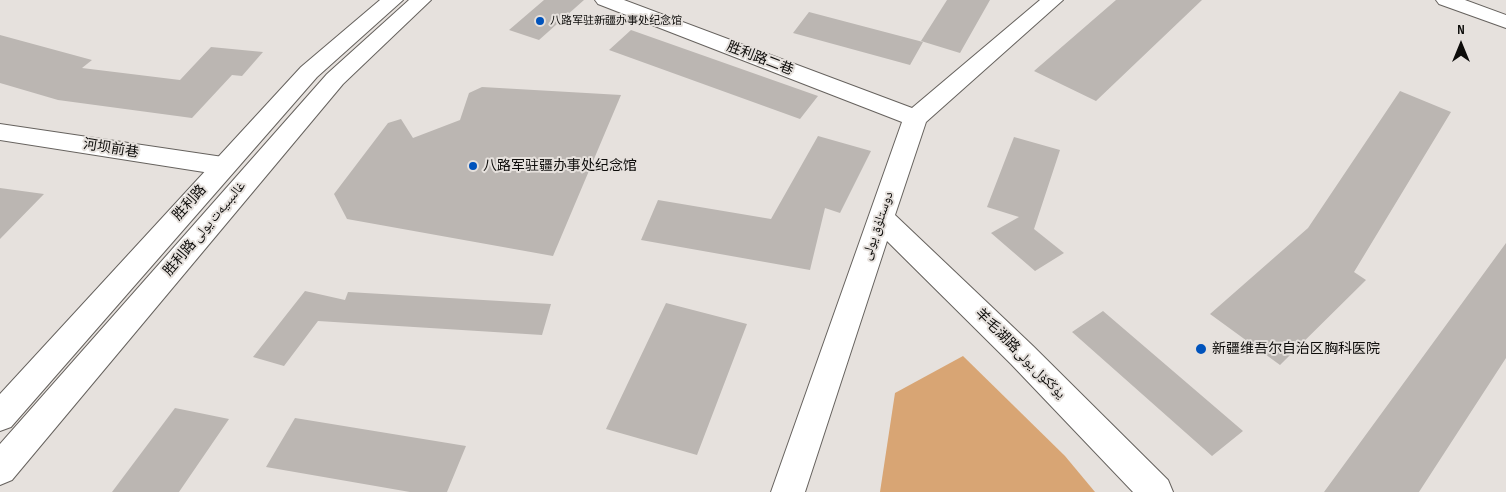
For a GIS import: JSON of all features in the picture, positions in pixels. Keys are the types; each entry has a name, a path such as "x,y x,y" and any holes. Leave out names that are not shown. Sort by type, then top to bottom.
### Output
{"street":[{"name":"胜利路","path":"0,417 222,166 309,72 393,0"},
{"name":"胜利路 غالىبىيەت يولى","path":"0,469 335,79 421,0"},
{"name":"胜利路二巷","path":"605,0 915,118"},
{"path":"915,118 1053,0"},
{"path":"1446,0 1506,22"},
{"path":"1488,0 1506,6"},
{"name":"دوستلۇق يولى","path":"788,492 915,118"},
{"name":"河坝前巷","path":"0,132 222,166"},
{"name":"羊毛湖路يۇڭكۆل يولى","path":"881,218 1022,355 1156,492"}],"shaded area":[{"path":"963,356 1065,456 1095,492 880,492 895,393"}],"building":[{"name":"八路军驻新疆办事处纪念馆","path":"544,0 584,0 539,40 509,30"},
{"path":"947,0 990,0 960,53 921,41"},
{"path":"1116,0 1202,0 1096,101 1034,71"},
{"path":"809,12 923,42 910,65 793,33"},
{"path":"631,30 818,96 800,119 609,50"},
{"path":"0,35 92,60 82,68 180,80 211,47 263,52 242,76 232,75 192,118 58,100 0,83"},
{"name":"八路军驻疆办事处纪念馆","path":"482,87 621,95 553,256 347,219 334,194 388,123 401,119 413,138 460,120 469,93"},
{"path":"1400,91 1451,112 1354,272 1366,280 1280,365 1210,314 1308,228"},
{"path":"818,136 871,151 840,213 825,208 810,270 641,240 658,200 771,219"},
{"path":"1014,137 1060,150 1034,229 1064,253 1035,271 991,233 1019,217 987,207"},
{"path":"0,188 44,194 0,239"},
{"path":"1506,243 1506,358 1419,492 1324,492"},
{"path":"305,291 345,300 348,292 551,304 542,335 318,321 284,366 253,357"},
{"path":"666,303 747,324 697,455 606,429"},
{"path":"1103,311 1243,431 1212,456 1072,332"},
{"path":"175,408 229,419 179,492 112,492"},
{"path":"295,418 466,446 447,492 410,492 266,467"}],"place":[{"name":"八路军驻新疆办事处纪念馆","path":"540,21"},
{"name":"八路军驻疆办事处纪念馆","path":"473,166"},
{"name":"新疆维吾尔自治区胸科医院","path":"1201,349"}]}
